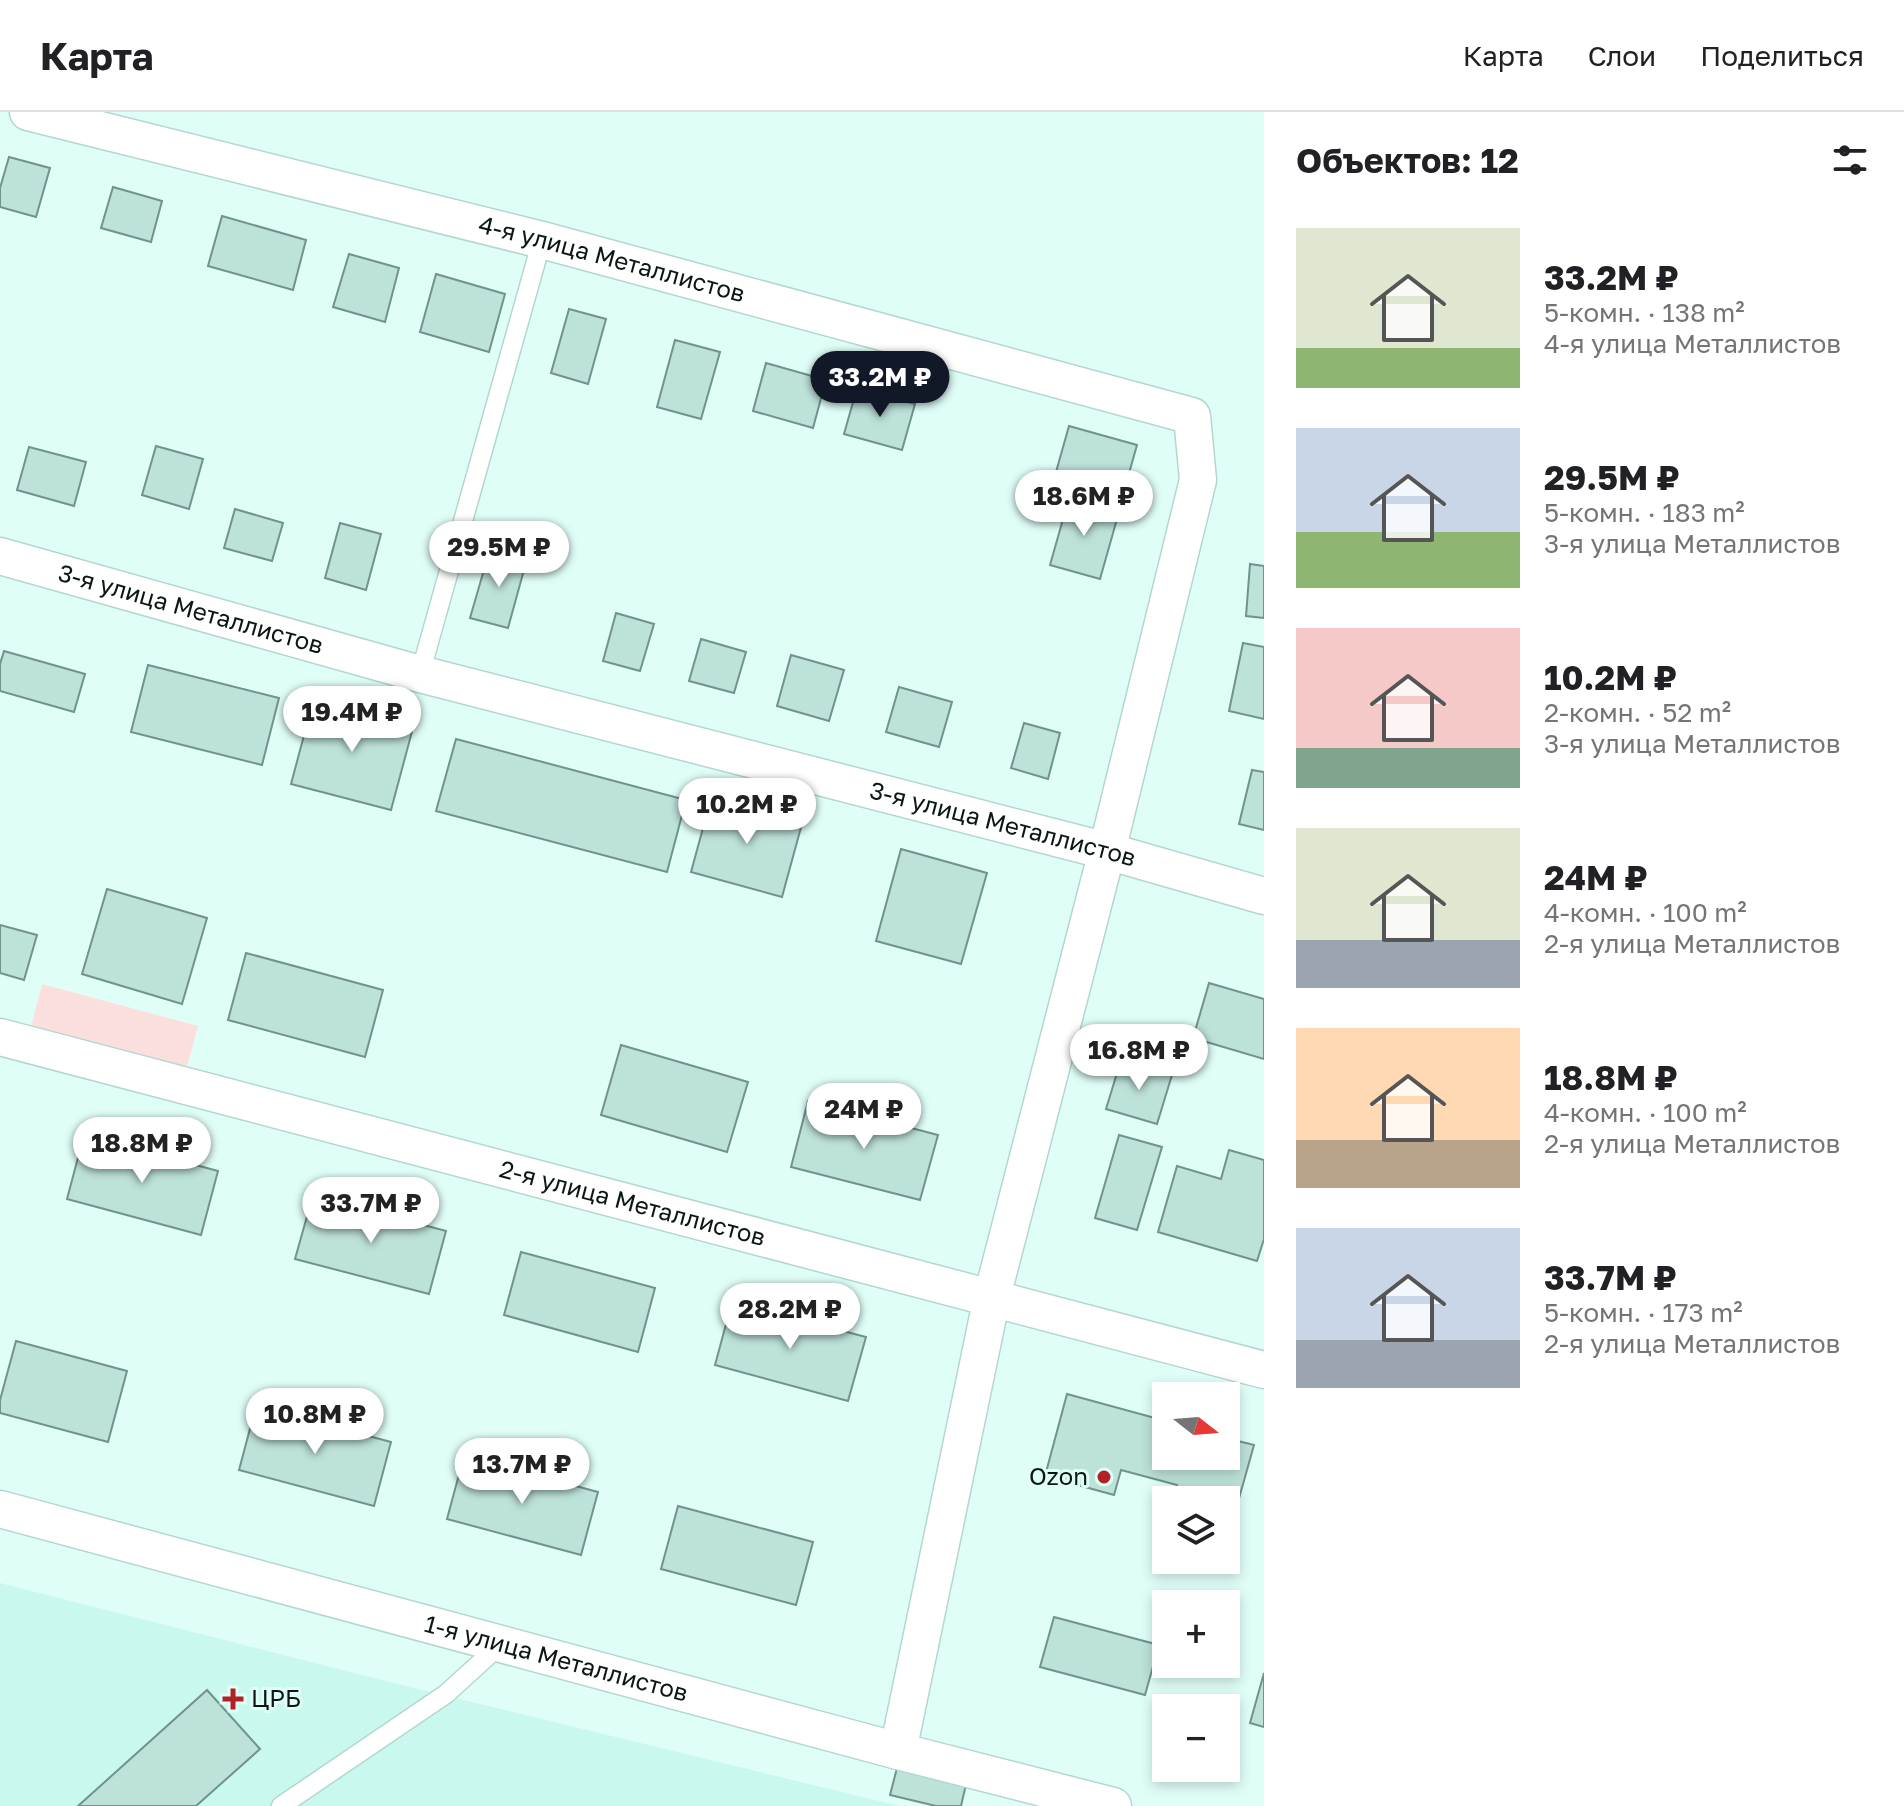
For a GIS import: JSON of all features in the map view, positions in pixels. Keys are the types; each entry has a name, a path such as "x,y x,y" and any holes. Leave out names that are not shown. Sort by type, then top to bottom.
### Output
{"street":[{"name":"4-я улица Металлистов","path":"28,112 542,240 1192,416 1198,480 1107,851"},
{"name":"3-я улица Металлистов","path":"0,556 420,674 1107,851 1264,896"},
{"path":"898,1751 992,1297 1107,851"},
{"name":"2-я улица Металлистов","path":"0,1037 1264,1370"},
{"name":"1-я улица Металлистов","path":"0,1509 1113,1806"}],"lane":[{"path":"420,674 542,240"},
{"path":"281,1806 446,1694 502,1643"}],"shaded area":[{"path":"42,984 198,1026 185,1074 30,1031"},
{"name":"ЦРБ","path":"0,1583 394,1683 899,1806 0,1806"}],"building":[{"path":"9,157 50,168 36,217 0,207 0,188"},
{"path":"113,187 162,201 151,242 101,228"},
{"path":"222,216 306,240 293,290 208,266"},
{"path":"349,254 399,268 385,322 333,307"},
{"path":"436,274 505,294 489,352 420,332"},
{"path":"569,309 606,319 588,384 551,373"},
{"path":"675,340 720,352 701,419 657,407"},
{"path":"766,363 826,380 813,428 753,411"},
{"path":"857,388 915,404 902,450 844,434"},
{"path":"1069,426 1137,445 1124,491 1056,472"},
{"path":"156,446 203,459 189,509 142,495"},
{"path":"29,447 86,462 74,506 17,490"},
{"path":"1069,498 1119,512 1100,579 1050,565"},
{"path":"235,509 283,523 272,561 224,548"},
{"path":"340,523 381,534 366,590 325,578"},
{"path":"490,549 527,559 508,628 470,618"},
{"path":"1250,564 1264,566 1264,618 1246,616"},
{"path":"616,613 654,624 640,671 603,661"},
{"path":"701,639 746,652 734,693 689,681"},
{"path":"1243,643 1264,647 1264,719 1229,711"},
{"path":"4,651 85,674 74,712 0,691 0,664"},
{"path":"791,655 844,670 829,721 777,706"},
{"path":"148,665 279,698 262,765 131,732"},
{"path":"899,687 952,702 939,747 886,732"},
{"path":"314,698 414,724 391,810 291,784"},
{"path":"1024,723 1060,733 1048,779 1011,768"},
{"path":"456,739 686,800 667,872 436,811"},
{"path":"1252,770 1264,772 1264,830 1239,824"},
{"path":"712,795 803,820 782,897 691,872"},
{"path":"901,849 987,873 961,964 876,941"},
{"path":"107,889 207,918 182,1004 82,974"},
{"path":"0,925 37,935 24,980 0,973"},
{"path":"246,953 383,990 365,1057 228,1020"},
{"path":"1209,983 1264,999 1264,1059 1193,1038"},
{"path":"621,1045 748,1082 727,1152 601,1115"},
{"path":"1121,1060 1172,1075 1157,1124 1106,1109"},
{"path":"808,1101 938,1135 920,1200 791,1167"},
{"path":"84,1135 218,1171 201,1235 67,1199"},
{"path":"1119,1135 1162,1147 1137,1230 1095,1218"},
{"path":"1229,1150 1264,1160 1264,1239 1257,1261 1158,1232 1177,1166 1221,1179"},
{"path":"313,1195 446,1231 429,1294 295,1259"},
{"path":"521,1252 655,1288 638,1352 504,1315"},
{"path":"732,1302 866,1337 848,1401 715,1365"},
{"path":"16,1341 127,1371 108,1442 0,1413 0,1400"},
{"path":"1067,1394 1152,1417 1152,1470 1240,1470 1240,1442 1254,1445 1240,1495 1240,1486 1177,1486 1121,1470 1114,1495 1045,1476"},
{"path":"256,1406 391,1442 374,1506 239,1470"},
{"path":"464,1456 598,1492 581,1555 447,1519"},
{"path":"678,1506 813,1542 796,1605 661,1569"},
{"path":"1054,1617 1152,1643 1152,1670 1145,1695 1040,1667"},
{"path":"1264,1673 1264,1727 1250,1723"},
{"path":"207,1690 260,1749 196,1806 78,1806"},
{"path":"898,1764 967,1780 961,1806 936,1806 890,1795"}],"place":[{"name":"Ozon","path":"1104,1477"},
{"name":"ЦРБ","path":"233,1699"}]}
